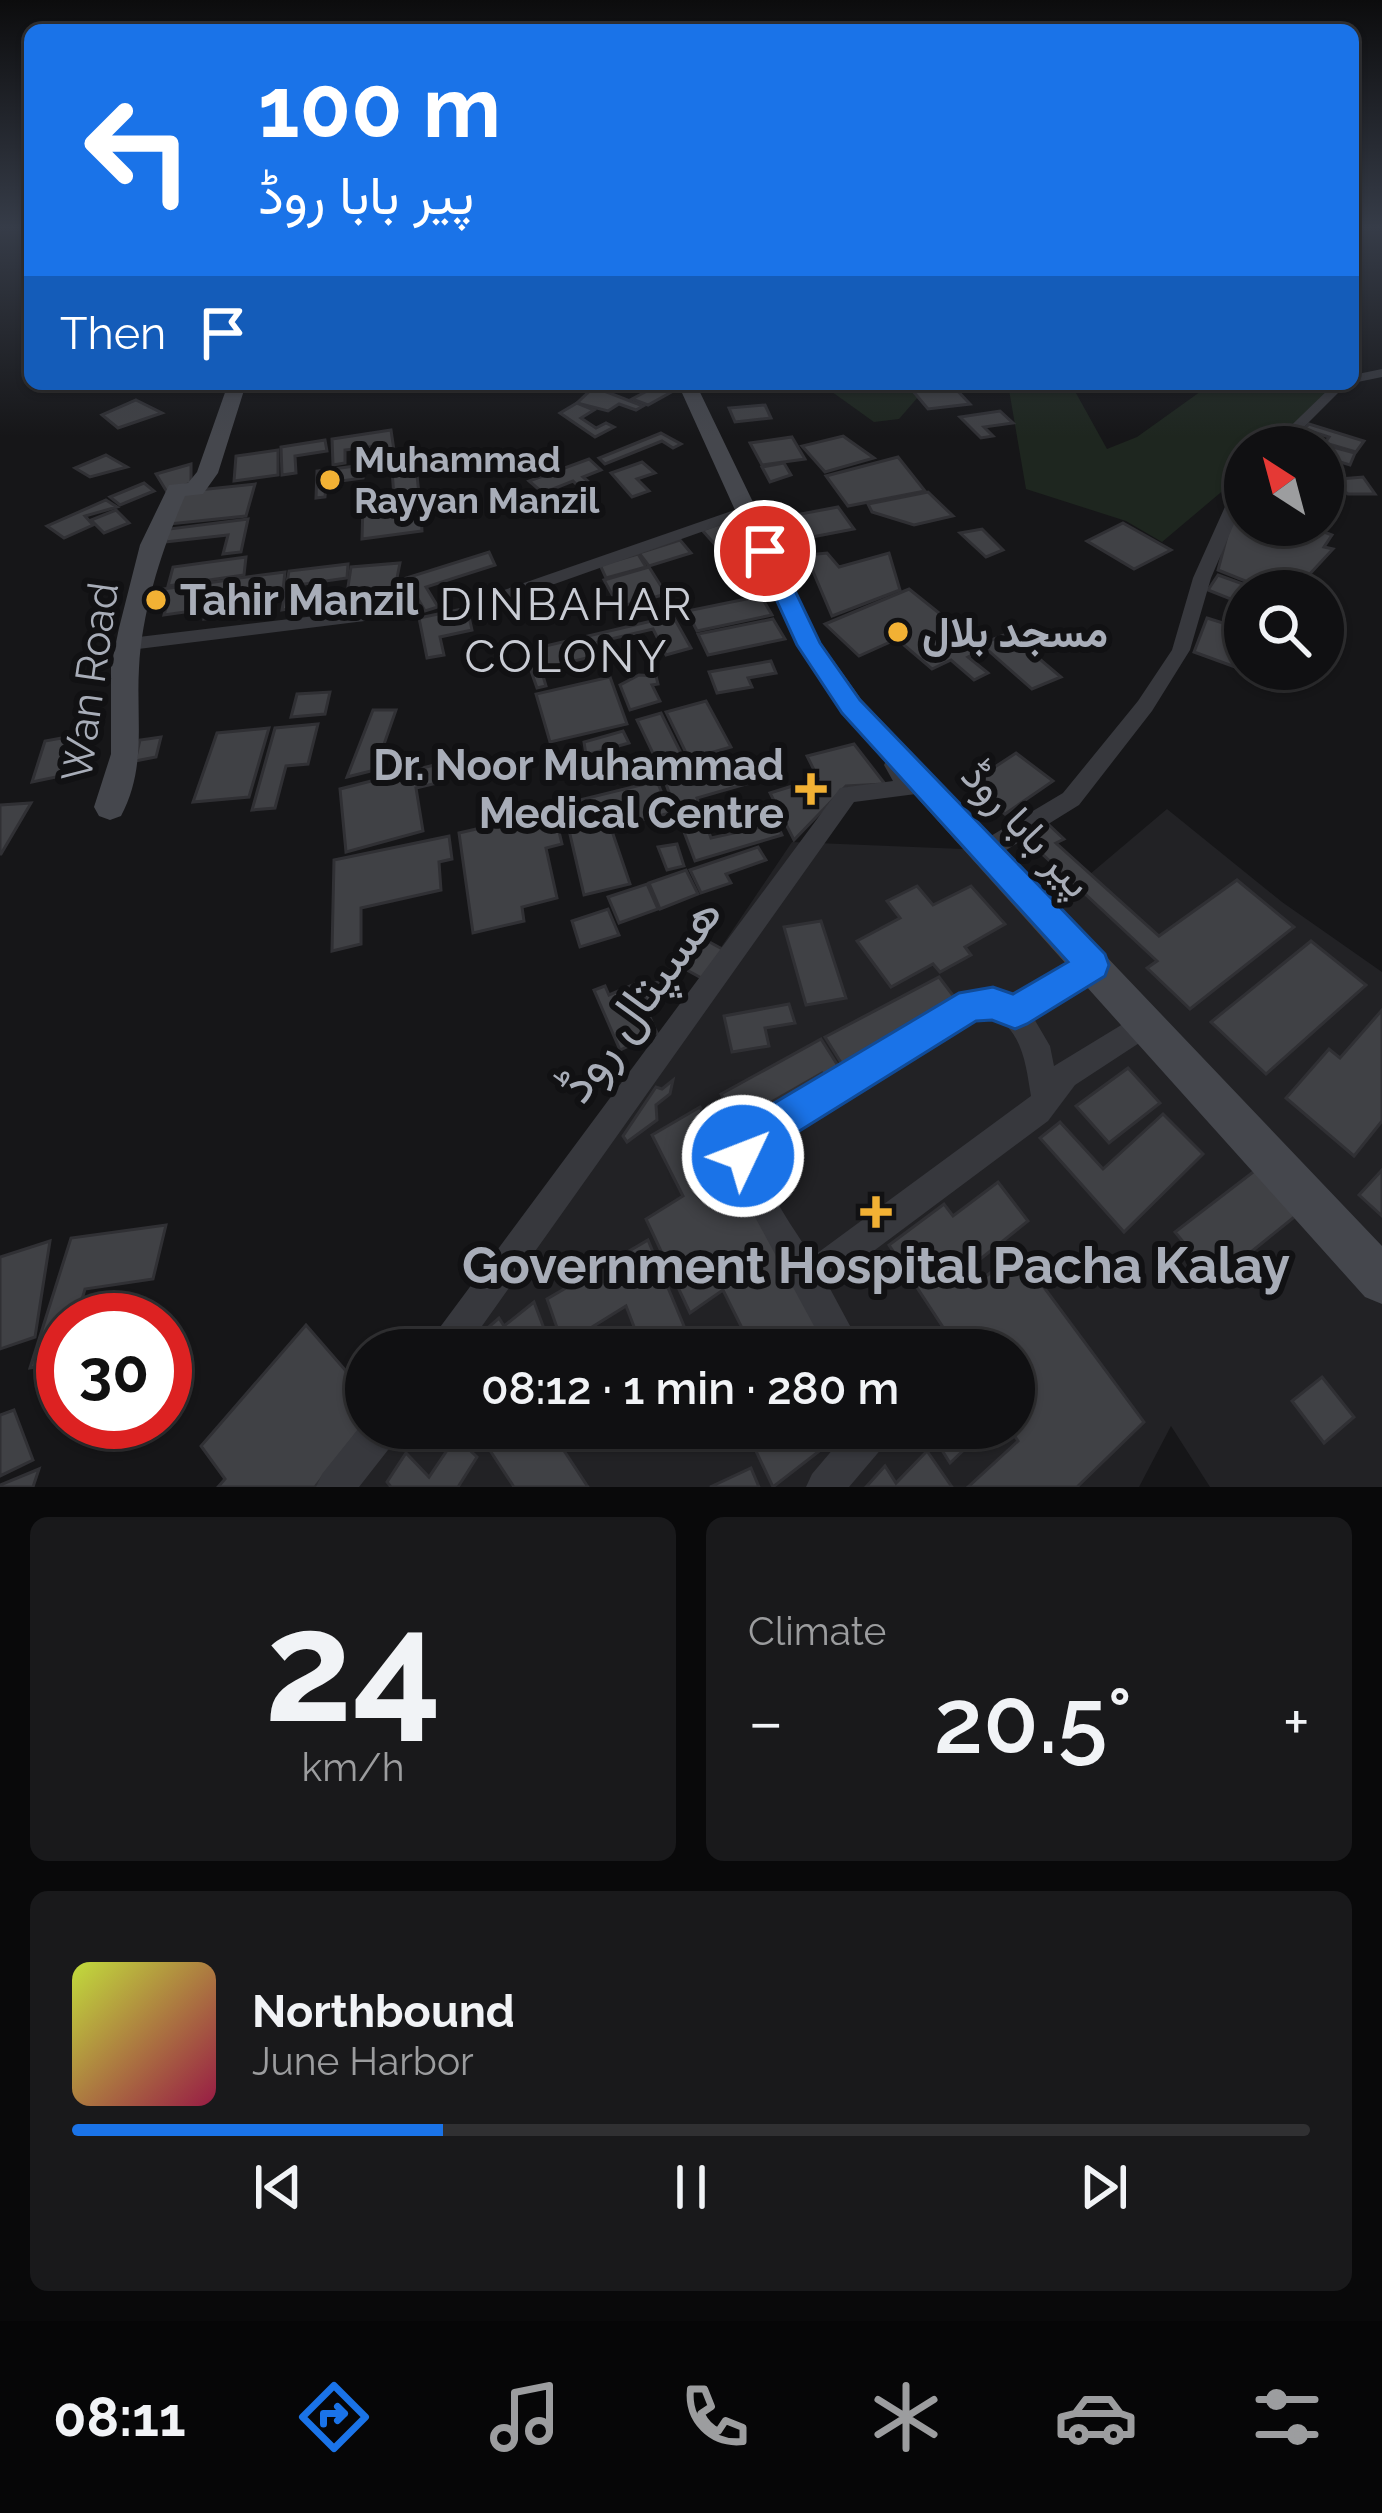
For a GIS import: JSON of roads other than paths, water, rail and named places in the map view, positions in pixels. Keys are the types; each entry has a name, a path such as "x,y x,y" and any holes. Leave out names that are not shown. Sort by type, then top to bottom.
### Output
{"main road":[{"name":"Wan Road","path":"110,806 126,754 125,667 152,545 177,490 195,489 206,473 235,390"},
{"name":"پیر بابا روڈ","path":"690,390 809,645 851,706 1382,1280"}],"street":[{"path":"1298,426 1335,390"},
{"path":"484,603 746,511"},
{"path":"987,850 1071,799 1145,706 1181,650 1202,578 1224,528"},
{"path":"130,644 399,612"},
{"name":"ھسپتال روڈ","path":"459,1329 848,794 908,788 885,742"},
{"path":"1015,1012 1093,965"},
{"path":"835,1329 751,1182 743,1156 748,1141 971,1005 993,1003 1015,1012 1036,1046 1046,1101"},
{"path":"808,1280 1046,1101 1065,1075 1146,1024"},
{"path":"335,1487 365,1449"},
{"path":"825,1487 857,1449"}],"place":[{"name":"Muhammad Rayyan Manzil","path":"330,480"},
{"name":"Tahir Manzil","path":"156,600"},
{"name":"مسجد بلال","path":"898,632"},
{"name":"Dr. Noor Muhammad Medical Centre","path":"811,789"},
{"name":"Government Hospital Pacha Kalay","path":"876,1212"}],"district":[{"name":"DINBAHAR COLONY","path":"567,630"}]}
